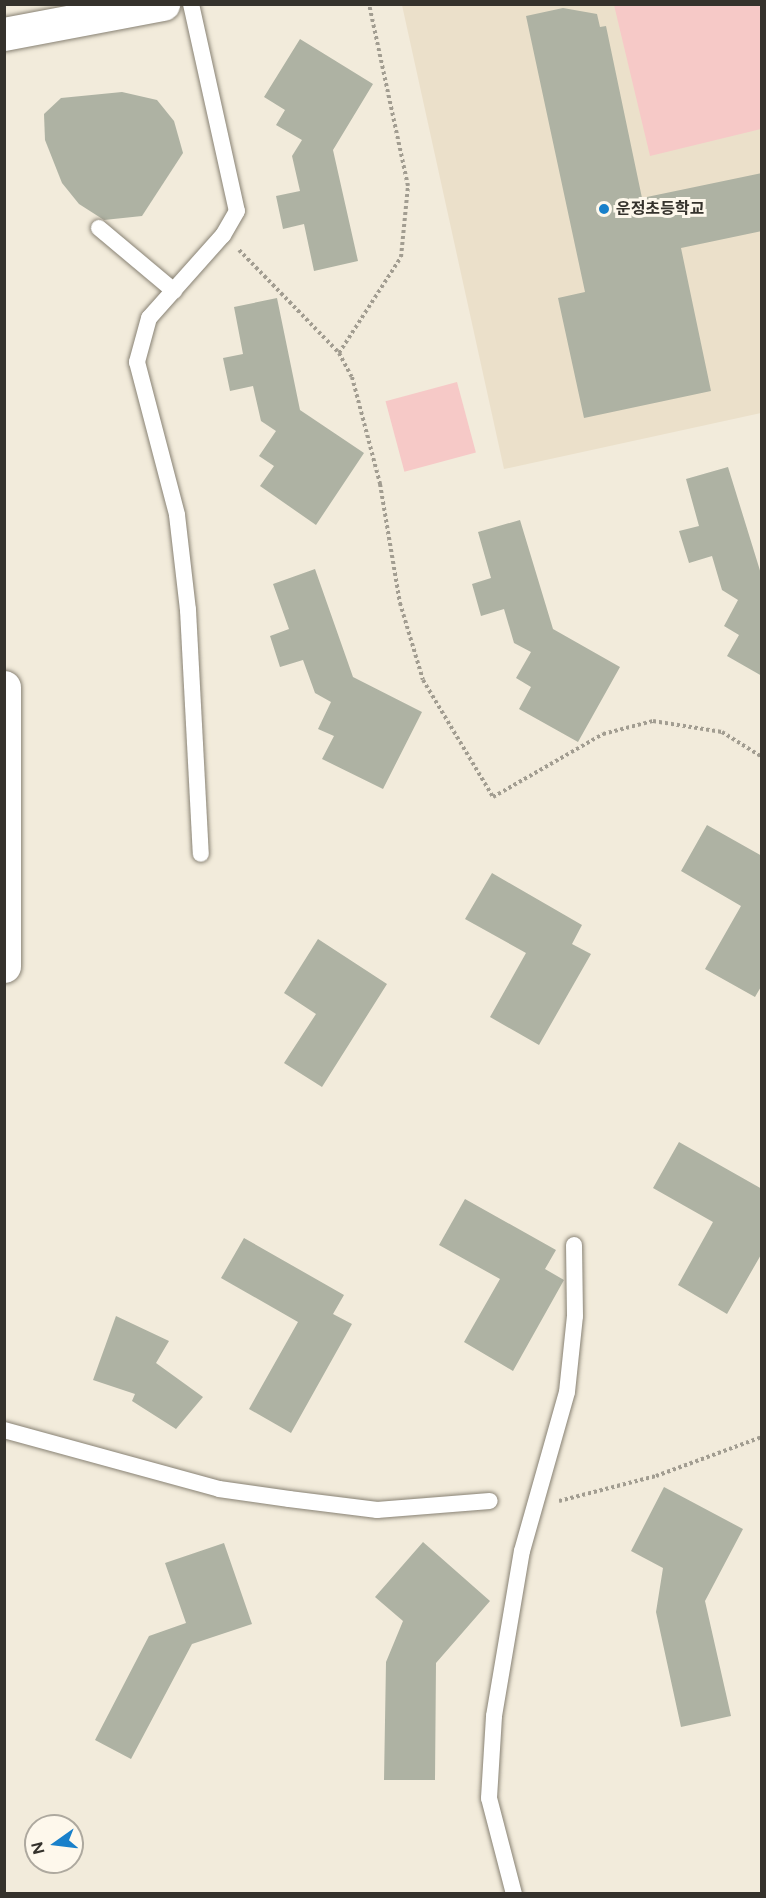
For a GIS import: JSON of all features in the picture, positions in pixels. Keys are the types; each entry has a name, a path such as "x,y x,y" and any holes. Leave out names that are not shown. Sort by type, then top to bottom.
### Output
{"street":[{"path":"4,34 163,4"},
{"path":"4,687 6,730 4,966"}],"lane":[{"path":"191,4 237,211 224,235 149,318 137,362 177,515 188,610 201,854"},
{"path":"99,228 174,291"},
{"path":"514,1893 489,1798 494,1716 522,1551 567,1392 575,1316 574,1245"},
{"path":"4,1430 219,1489 377,1510 490,1501"}],"path":[{"path":"339,353 401,257 408,186 369,4"},
{"path":"224,235 339,353 351,377 380,484 400,603 423,680 493,797 603,734 653,721 722,732 762,757"}],"shaded area":[{"name":"운정초등학교","path":"402,5 761,5 761,413 504,469"},
{"path":"614,5 761,5 761,129 650,156"},
{"path":"457,382 476,453 404,472 386,401"}],"building":[{"path":"563,8 597,14 600,27 606,26 642,198 762,173 762,231 681,248 711,391 584,418 558,298 585,292 526,16"},
{"path":"300,39 373,84 333,150 358,261 314,271 304,224 283,229 276,196 300,191 292,156 302,140 276,125 285,110 264,97"},
{"path":"122,92 157,100 174,121 183,153 142,216 104,220 79,204 62,183 45,140 44,114 61,98"},
{"path":"277,298 300,410 364,453 316,525 260,486 274,466 259,456 276,431 261,421 253,386 230,391 223,358 243,354 234,307"},
{"path":"728,467 762,577 762,676 727,656 739,635 724,626 738,600 722,590 712,556 689,563 679,531 699,526 686,479"},
{"path":"520,520 553,629 620,667 578,742 519,709 531,687 516,678 531,652 514,643 504,609 481,616 472,584 491,578 478,532"},
{"path":"315,569 353,677 422,712 383,789 322,759 334,736 318,729 331,702 315,693 303,660 280,667 270,636 289,629 273,584"},
{"path":"707,825 762,856 762,985 755,997 705,969 741,906 681,871"},
{"path":"492,873 582,925 572,944 591,954 539,1045 490,1017 526,953 465,919"},
{"path":"318,939 387,984 322,1087 284,1063 316,1014 284,993"},
{"path":"679,1142 762,1189 762,1253 727,1314 678,1285 713,1222 653,1188"},
{"path":"465,1199 556,1250 545,1269 564,1280 513,1371 464,1342 500,1279 439,1245"},
{"path":"244,1238 344,1295 333,1314 352,1324 291,1433 249,1409 298,1322 221,1278"},
{"path":"116,1316 169,1341 156,1363 203,1397 176,1429 132,1401 135,1394 93,1380"},
{"path":"664,1487 743,1529 705,1601 731,1716 681,1727 656,1612 663,1568 631,1551"},
{"path":"423,1542 490,1601 436,1663 435,1780 384,1780 386,1662 403,1621 375,1597"},
{"path":"224,1543 252,1624 192,1644 131,1759 95,1740 149,1636 186,1623 165,1563"}],"place":[{"name":"운정초등학교","path":"604,209"}]}
